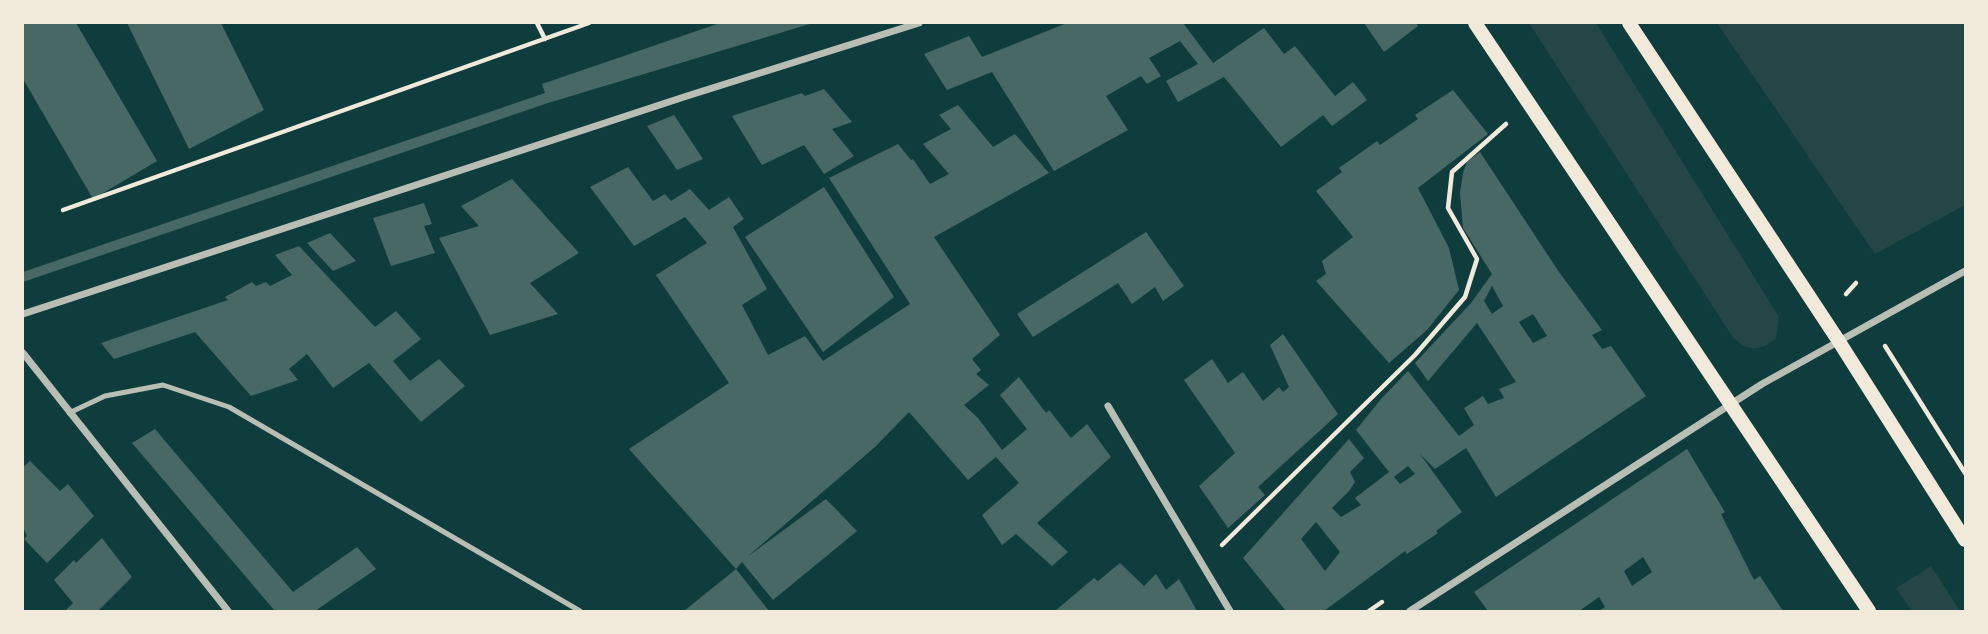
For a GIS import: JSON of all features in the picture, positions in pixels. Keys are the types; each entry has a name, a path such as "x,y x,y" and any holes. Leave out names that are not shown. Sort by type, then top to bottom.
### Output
{"main road":[{"path":"1475,23 1869,611"},
{"path":"1629,23 1838,340 1965,540"}],"street":[{"path":"23,314 687,96 919,23"},
{"path":"1410,611 1731,403 1838,340 1965,271"},
{"path":"23,353 228,611"},
{"path":"1108,406 1230,611"}],"lane":[{"path":"69,413 106,396 163,385 229,407 580,611"}],"path":[{"path":"537,23 545,38"},
{"path":"63,210 589,23"},
{"path":"1202,564 1415,355 1465,298 1478,259 1448,208 1452,172 1530,103"},
{"path":"1871,324 1965,473"}],"shaded area":[{"path":"1529,23 1596,23 1779,317 1776,338 1770,343 1753,348 1743,345 1732,336"},
{"path":"1717,23 1965,23 1965,205 1875,254"},
{"path":"1931,566 1960,611 1912,611 1896,588"}],"building":[{"path":"23,23 76,23 157,161 93,199 23,79"},
{"path":"127,23 221,23 264,110 189,149"},
{"path":"720,23 813,23 548,103 23,282 23,272 545,93 542,84"},
{"path":"1067,23 1183,23 1213,63 1264,28 1284,54 1295,46 1335,96 1353,82 1367,100 1332,126 1323,115 1281,147 1224,77 1178,102 1166,81 1198,64 1180,41 1149,58 1161,76 1147,84 1141,76 1106,96 1128,130 1054,171 992,72 947,90 924,54 969,36 982,57"},
{"path":"1364,23 1416,23 1418,26 1384,52"},
{"path":"824,89 852,122 832,129 854,156 824,174 804,145 762,165 732,116 802,93 805,96"},
{"path":"1453,90 1488,134 1418,188 1449,248 1459,290 1427,330 1389,363 1316,281 1326,274 1322,261 1353,237 1316,191 1342,172 1339,168 1377,141 1380,145 1418,119 1415,115"},
{"path":"958,105 993,147 1015,134 1049,173 934,237 1000,335 972,359 981,370 976,374 989,385 964,405 978,418 1002,450 1027,429 1000,395 1019,377 1046,413 1049,410 1071,438 1087,424 1111,457 1037,523 1068,552 1052,566 1016,534 1002,545 982,515 1019,483 996,457 968,480 909,412 875,447 747,557 826,499 857,531 773,600 742,562 736,569 629,449 729,383 656,275 707,243 685,217 634,246 590,187 628,167 653,201 665,194 671,201 690,189 709,210 729,197 744,219 733,227 767,289 742,305 768,355 805,336 823,361 910,304 829,178 898,144 911,160 913,159 930,184 949,174 923,144 951,129 939,115"},
{"path":"674,115 703,159 677,170 647,126"},
{"path":"1480,152 1559,272 1602,330 1592,335 1602,349 1611,346 1646,396 1496,497 1466,448 1435,469 1420,454 1462,512 1436,531 1438,533 1407,554 1405,551 1324,611 1286,611 1243,558 1349,439 1364,458 1350,472 1355,482 1332,508 1341,517 1361,505 1355,498 1389,472 1356,430 1408,371 1459,436 1474,425 1464,408 1483,396 1488,404 1504,398 1499,389 1516,382 1477,323 1428,381 1415,363 1471,303 1492,274 1463,228 1460,193 1467,162","holes":["1492,286 1503,306 1492,314 1484,301","1533,314 1547,336 1533,343 1519,322","1408,466 1415,474 1400,484 1394,477","1316,522 1340,552 1325,571 1301,539"]},
{"path":"512,179 579,253 530,283 558,314 490,335 439,238 479,226 461,206"},
{"path":"824,187 894,297 823,352 745,237"},
{"path":"424,203 432,224 424,226 435,253 391,266 373,218"},
{"path":"1146,232 1184,286 1163,301 1155,287 1132,304 1118,283 1033,337 1017,314"},
{"path":"330,233 356,261 333,271 307,243"},
{"path":"299,246 375,327 396,311 421,339 393,361 410,381 439,359 465,386 421,422 369,363 333,388 307,354 289,369 298,380 251,396 195,332 114,359 101,343 228,300 225,297 252,282 256,286 266,282 270,286 292,275 275,255"},
{"path":"1283,334 1338,414 1258,487 1265,495 1228,528 1199,486 1235,453 1184,380 1212,359 1228,383 1243,372 1263,401 1279,387 1283,392 1289,387 1270,345"},
{"path":"155,429 293,592 357,547 376,569 315,611 275,611 132,443"},
{"path":"1687,449 1725,512 1721,514 1754,580 1760,576 1783,611 1599,611 1605,607 1599,597 1579,611 1488,611 1474,592","holes":["1643,557 1652,572 1632,586 1624,571"]},
{"path":"30,461 60,491 68,484 94,516 47,563 24,539 27,536 23,527 23,467"},
{"path":"102,538 132,577 98,611 65,611 73,603 54,580"},
{"path":"1120,563 1144,586 1156,574 1166,590 1179,579 1197,611 1055,611 1094,578 1098,581"},
{"path":"736,569 769,611 684,611"}]}
